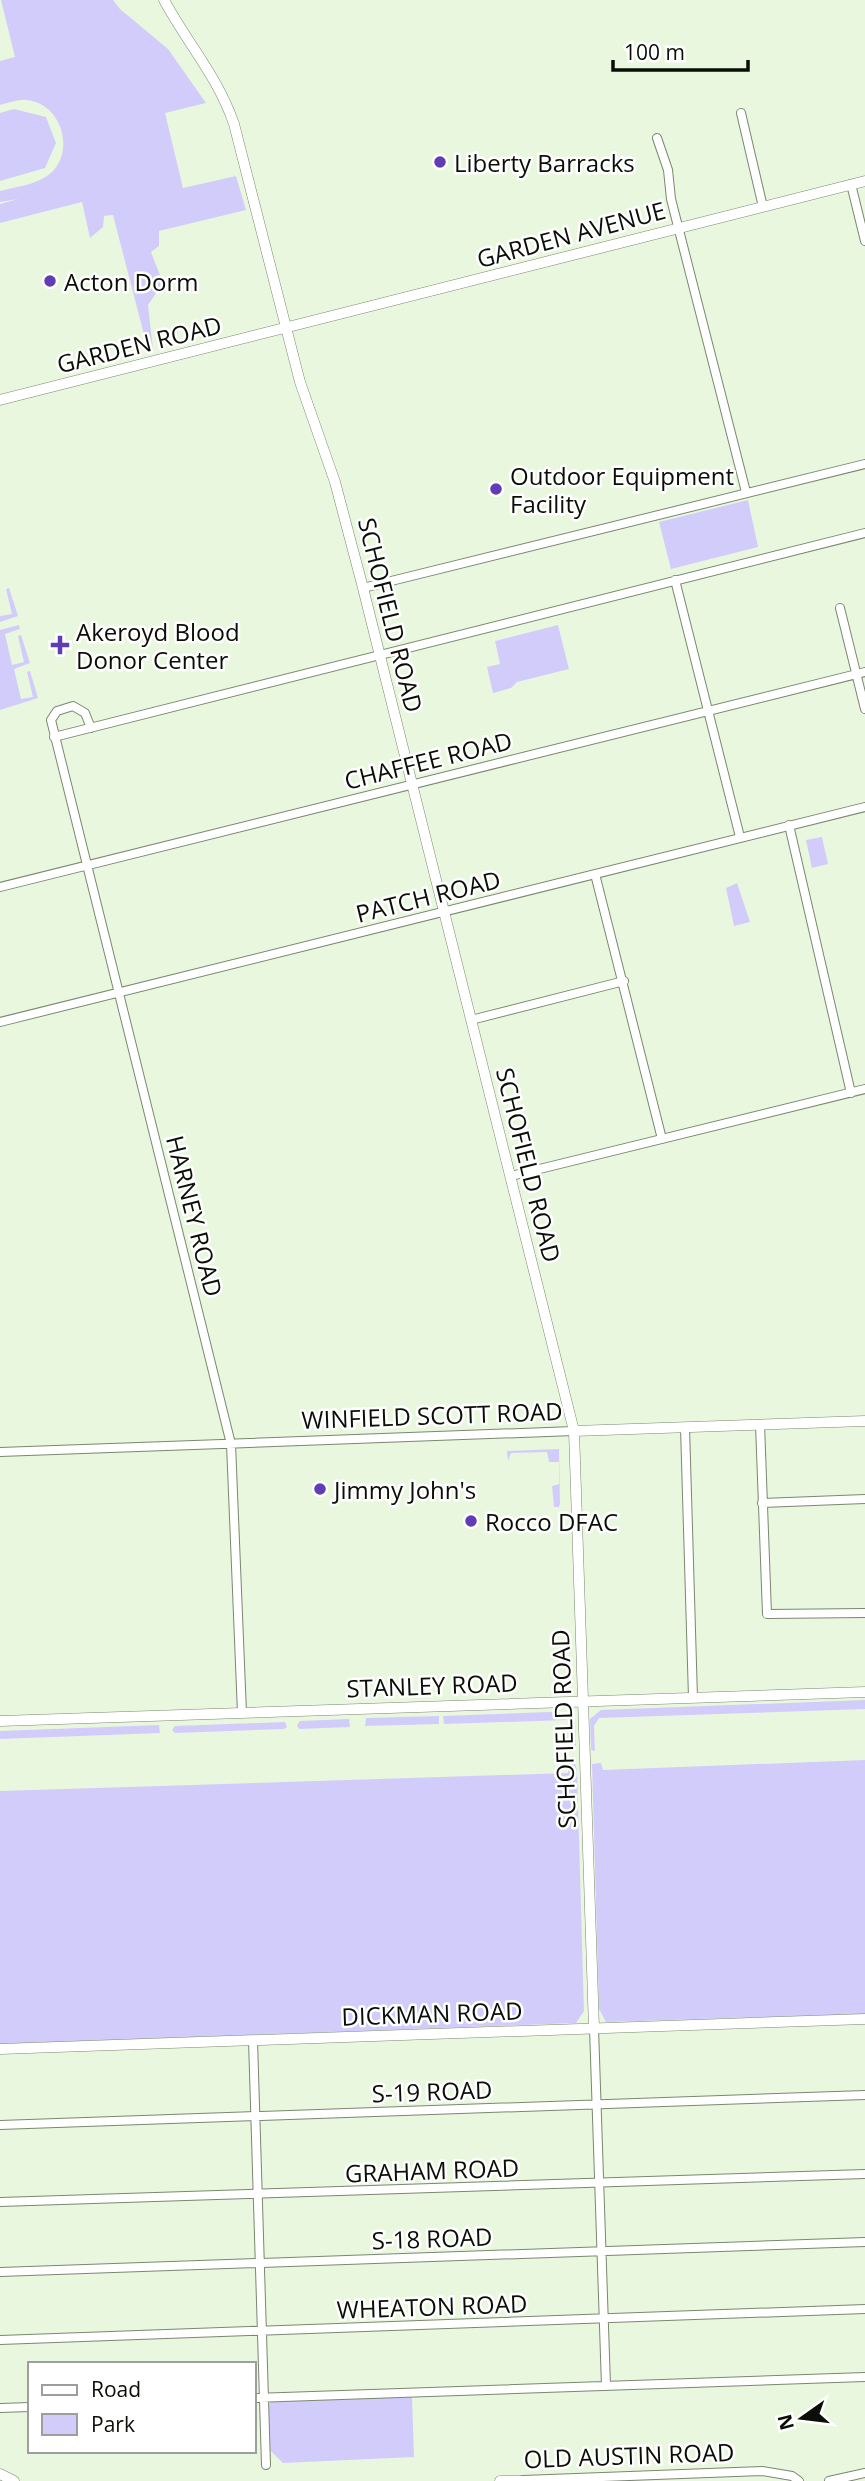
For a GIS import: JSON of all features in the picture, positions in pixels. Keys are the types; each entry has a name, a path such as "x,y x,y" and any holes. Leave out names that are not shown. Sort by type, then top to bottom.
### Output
{"street":[{"name":"SCHOFIELD ROAD","path":"164,1 196,47 230,113 300,382 335,482 363,588 574,1431 606,2386"},
{"path":"741,113 763,206"},
{"path":"657,138 668,170 678,228 746,492"},
{"name":"GARDEN AVENUE","path":"288,330 865,181"},
{"path":"851,184 865,241"},
{"name":"GARDEN ROAD","path":"0,400 288,330"},
{"path":"363,588 865,464"},
{"path":"91,728 85,713 73,706 53,714 51,720 54,737 91,728 380,655 675,580 865,533"},
{"path":"675,580 740,837"},
{"path":"840,608 860,673 865,709"},
{"name":"CHAFFEE ROAD","path":"0,887 860,673"},
{"name":"HARNEY ROAD","path":"54,737 231,1444 242,1713"},
{"name":"PATCH ROAD","path":"0,1022 865,807"},
{"path":"789,825 851,1093"},
{"path":"595,874 637,1031 662,1139"},
{"path":"471,1020 624,981"},
{"path":"510,1176 865,1089"},
{"name":"WINFIELD SCOTT ROAD","path":"0,1452 865,1421"},
{"path":"760,1424 767,1614 865,1613"},
{"path":"685,1427 693,1698"},
{"path":"762,1503 865,1499"},
{"name":"STANLEY ROAD","path":"0,1721 865,1692"},
{"name":"DICKMAN ROAD","path":"0,2049 865,2019"},
{"path":"253,2040 266,2465"},
{"name":"S-19 ROAD","path":"0,2125 865,2095"},
{"name":"GRAHAM ROAD","path":"0,2202 865,2174"},
{"name":"S-18 ROAD","path":"0,2272 865,2242"},
{"name":"WHEATON ROAD","path":"0,2340 865,2309"},
{"path":"256,2398 865,2376"},
{"path":"0,2408 28,2407"},
{"name":"OLD AUSTIN ROAD","path":"500,2481 710,2477 762,2471 792,2476 799,2481"},
{"path":"829,2481 865,2473"},
{"path":"0,2474 13,2481"}],"green space":[{"path":"1,0 113,0 168,49 206,103 165,113 183,188 236,176 246,210 159,231 159,246 151,252 163,283 148,305 153,350 148,350 113,215 104,216 103,227 90,238 82,202 0,223 0,204 18,199 0,202 0,191 30,184 47,176 62,156 63,144 57,120 39,104 24,100 0,105 0,61 15,57"},
{"path":"14,109 46,117 56,143 45,168 0,181 0,113"},
{"path":"748,500 758,547 671,569 659,522"},
{"path":"9,588 18,616 0,622 0,616 12,614 6,589"},
{"path":"19,625 20,629 5,634 12,665 24,662 18,636 21,635 30,663 14,669 21,699 33,697 27,672 30,671 38,698 0,710 0,630"},
{"path":"558,625 569,669 517,682 511,688 493,693 487,667 500,664 495,641"},
{"path":"822,837 828,864 812,868 806,840"},
{"path":"737,883 750,922 734,926 726,888"},
{"path":"559,1449 560,1503 559,1507 554,1507 552,1486 559,1484 559,1462 549,1462 547,1452 511,1453 508,1461 507,1451"},
{"path":"865,1700 865,1709 599,1718 594,1726 595,1751 591,1750 590,1719 601,1710"},
{"path":"551,1712 565,1714 566,1720 444,1724 443,1716"},
{"path":"439,1716 439,1724 365,1726 366,1718"},
{"path":"349,1719 350,1727 299,1729 297,1725 300,1721"},
{"path":"285,1722 287,1727 284,1729 175,1733 172,1730 175,1726"},
{"path":"568,1722 575,1722 576,1746 573,1752 567,1751"},
{"path":"159,1725 160,1733 0,1739 0,1731"},
{"path":"865,1760 865,2014 606,2022 599,2009 592,1764 601,1763 603,1770"},
{"path":"568,1762 575,1764 577,1770 584,2011 576,2023 0,2044 0,1791 568,1773"},
{"path":"412,2397 414,2457 283,2463 268,2448 267,2408 271,2402"}],"place":[{"name":"Liberty Barracks","path":"440,162"},
{"name":"Acton Dorm","path":"50,281"},
{"name":"Outdoor Equipment Facility","path":"496,489"},
{"name":"Akeroyd Blood Donor Center","path":"60,645"},
{"name":"Jimmy John's","path":"320,1489"},
{"name":"Rocco DFAC","path":"471,1521"}]}
